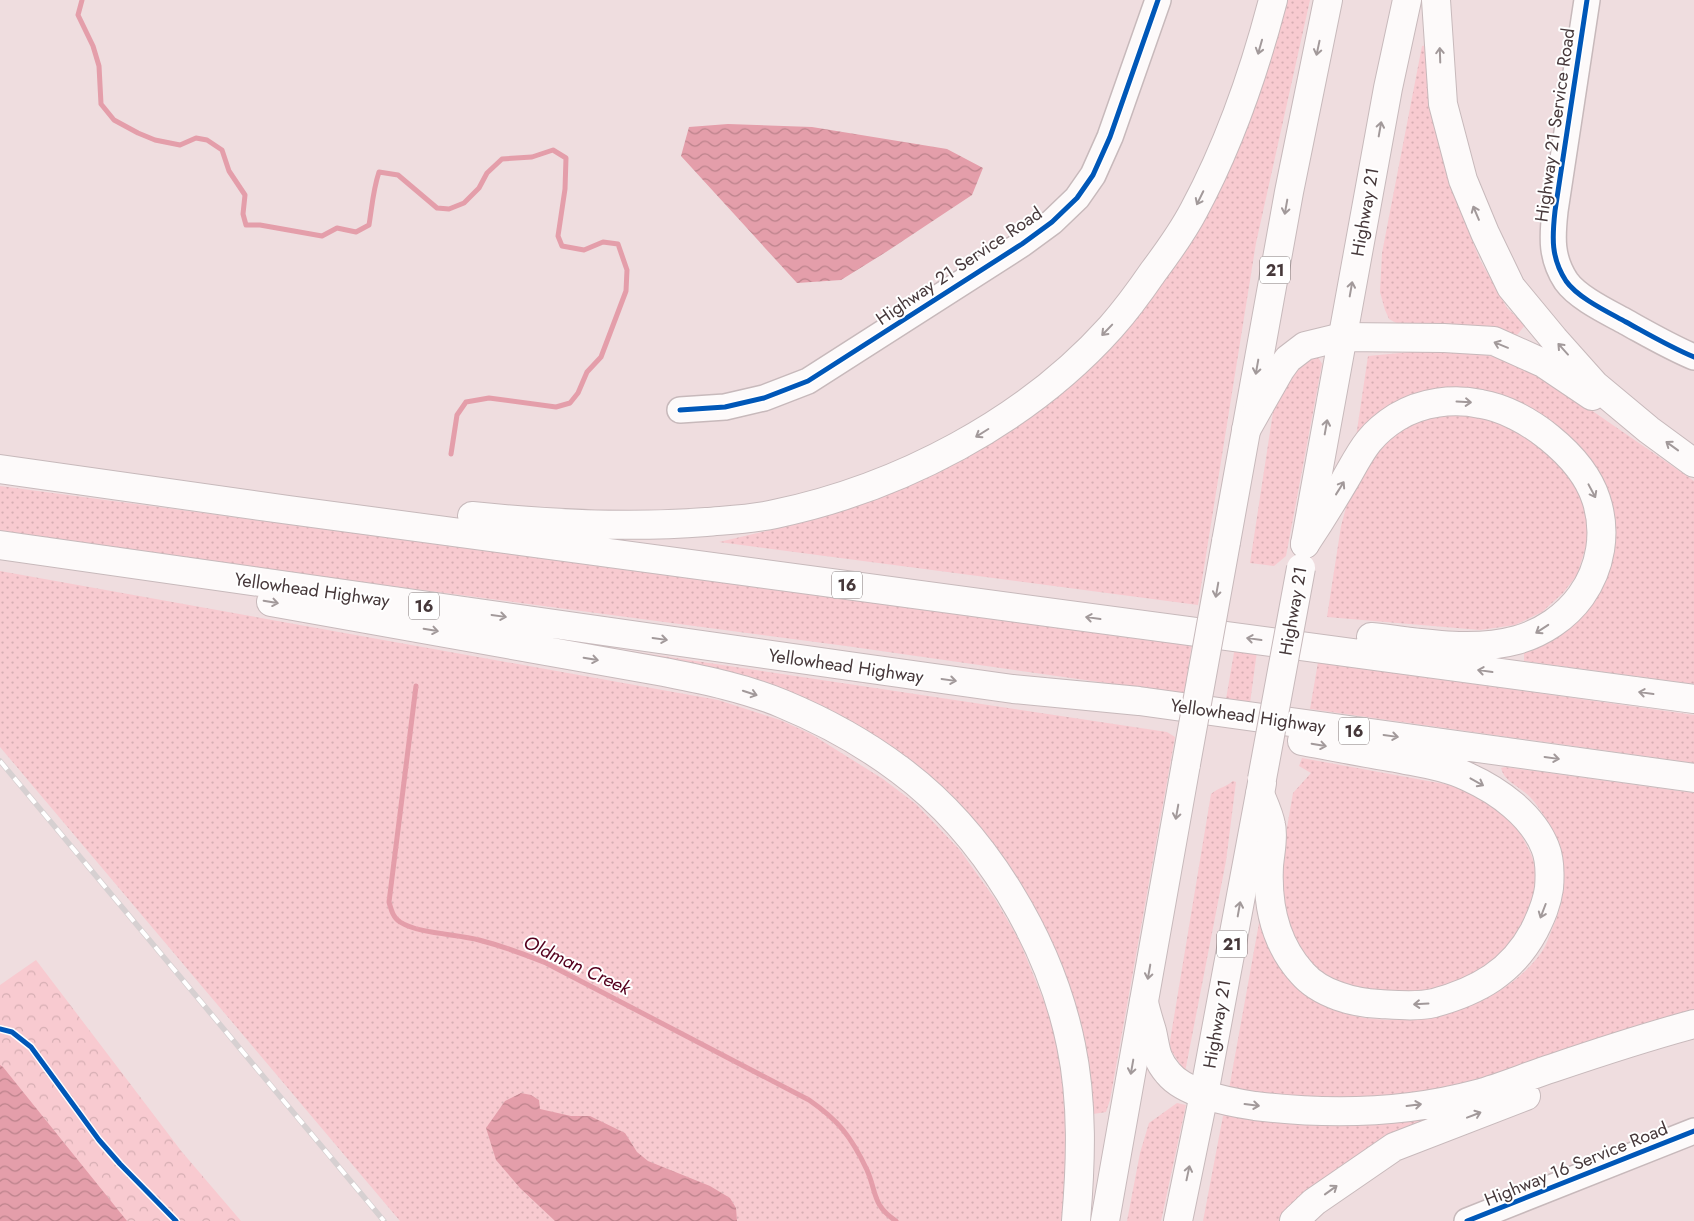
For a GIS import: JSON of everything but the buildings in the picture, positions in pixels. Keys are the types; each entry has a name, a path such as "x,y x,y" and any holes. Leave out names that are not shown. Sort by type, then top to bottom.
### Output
{"main road":[{"path":"289,510 313,499 525,521 630,525 732,520 773,515 820,503 872,485 946,453 1008,416 1058,378 1111,327 1154,271 1194,211 1231,134 1251,76 1273,0"},
{"name":"21","path":"1105,1221 1289,192 1328,0"},
{"name":"Highway 21","path":"1178,1221 1204,1094 1342,337 1406,0"},
{"path":"1436,0 1443,104 1463,180 1485,233 1511,287 1595,385 1649,430"},
{"path":"1246,430 1280,370 1288,359 1305,346 1342,337 1444,338 1494,342 1542,363 1649,430 1694,462"},
{"path":"1303,556 1360,452 1372,437 1408,411 1436,403 1452,401 1482,404 1511,414 1540,432 1570,456 1596,497 1601,517 1602,541 1599,557 1587,588 1566,612 1536,634 1497,644 1466,646 1355,635 1326,649"},
{"name":"16","path":"0,469 289,510 1694,699"},
{"path":"0,547 149,581 664,672 715,683 781,703 863,744 901,771 929,795 963,830 991,865 1034,935 1066,1022 1077,1081 1080,1161 1076,1221"},
{"name":"Yellowhead Highway","path":"0,547 1013,689 1139,701 1694,778"},
{"path":"1013,689 1429,764 1466,776 1493,790 1517,808 1535,828 1546,849 1550,876 1548,894 1544,910 1521,953 1507,967 1474,989 1432,1004 1368,1003 1336,994 1317,986 1303,975 1290,958 1279,939 1270,911 1268,881 1272,826 1261,786"},
{"path":"1144,1002 1159,1062 1169,1075 1182,1084 1204,1094 1240,1104 1309,1111 1390,1108 1478,1094 1632,1041 1694,1026"},
{"path":"1294,1221 1314,1202 1394,1147 1638,1052 1694,1026"}],"street":[{"name":"Highway 21 Service Road","path":"680,410 725,407 764,398 808,381 1022,244 1052,222 1076,198 1093,176 1110,137 1158,0"},
{"name":"Highway 21 Service Road","path":"1587,0 1555,211 1552,239 1555,259 1567,282 1590,302 1675,349 1694,357"},
{"name":"Highway 16 Service Road","path":"1467,1221 1694,1131"}],"green space":[{"path":"1286,0 1310,0 1256,243 1198,605 719,542 805,522 874,497 954,461 1183,253 1223,183 1247,126"},
{"path":"1427,45 1430,87 1443,160 1449,182 1480,260 1507,308 1525,325 1513,337 1402,326 1389,319 1385,310 1380,292 1382,253 1422,46"},
{"path":"1432,350 1475,353 1499,358 1528,370 1578,401 1694,481 1694,684 1524,661 1524,653 1565,632 1591,606 1614,546 1616,523 1608,493 1594,466 1574,441 1530,409 1483,391 1442,387 1409,398 1356,437 1368,356"},
{"path":"1314,355 1318,357 1322,364 1286,556 1274,566 1250,563 1273,412 1281,389 1301,358"},
{"path":"1464,411 1498,420 1535,439 1575,482 1591,519 1589,537 1577,575 1563,593 1542,612 1515,625 1480,630 1327,617 1341,526 1353,482 1363,462 1411,420"},
{"path":"0,486 1192,644 1184,694 846,646 0,534"},
{"path":"0,571 718,700 780,720 811,734 883,779 916,804 959,849 995,899 1019,940 1050,1016 1063,1073 1069,1134 1065,1221 400,1221 0,747"},
{"path":"589,645 1167,732 1175,737 1110,1100 1106,1112 1093,1114 1089,1085 1063,977 888,749"},
{"path":"1235,647 1257,651 1250,703 1226,699"},
{"path":"1318,662 1694,715 1694,763 1310,709"},
{"path":"1302,758 1461,787 1486,799 1517,827 1531,854 1541,884 1538,907 1502,960 1444,993 1372,996 1329,978 1309,963 1295,945 1282,910 1282,856 1293,793 1311,773 1299,766"},
{"path":"1505,767 1694,793 1694,1011 1528,1067 1420,1096 1305,1102 1229,1089 1259,923 1263,923 1322,1002 1342,1012 1369,1018 1397,1020 1419,1018 1464,1008 1485,999 1505,987 1523,973 1538,957 1547,943 1561,904 1563,891 1562,865 1556,841 1545,817 1526,793 1509,781 1501,768"},
{"path":"1233,781 1236,782 1226,861 1185,1072 1169,1047 1211,794"},
{"path":"36,960 182,1152 241,1221 0,1221 0,985"},
{"path":"1177,1103 1186,1105 1161,1221 1127,1221 1140,1153 1149,1123"},
{"path":"1227,1113 1318,1126 1385,1123 1435,1117 1294,1206 1281,1221 1203,1221 1223,1116"}],"water":[{"path":"728,124 812,127 947,149 983,168 972,195 841,280 797,283 681,156 689,127"},
{"path":"0,1065 3,1067 127,1221 0,1221"},
{"path":"521,1093 531,1095 539,1100 540,1109 571,1116 590,1116 625,1133 637,1152 648,1161 710,1186 730,1198 736,1208 737,1221 555,1221 520,1188 496,1160 486,1128 505,1101"}],"waterway":[{"name":"Oldman Creek","path":"82,0 78,15 93,46 99,66 101,104 114,120 155,140 180,145 196,138 207,140 222,150 229,171 245,195 243,214 246,225 260,225 322,236 337,228 356,232 369,225 379,172 398,175 437,208 449,209 464,203 479,188 487,173 502,159 532,157 553,150 566,158 565,189 558,236 562,246 584,250 603,242 618,244 627,270 626,291 601,357 587,372 578,393 570,403 556,407 489,398 466,402 457,415 451,454"},
{"name":"Oldman Creek","path":"416,686 389,902 396,918 400,922 417,929 479,940 513,950 546,963 809,1100 836,1122 849,1138 867,1170 879,1204 896,1221"}],"railway":[{"path":"0,761 384,1221"}],"cycle path":[{"path":"680,410 725,407 764,398 808,381 1022,244 1052,222 1077,198 1093,175 1110,137 1158,0"},
{"path":"1587,0 1555,211 1553,230 1555,256 1566,281 1586,299 1659,340 1694,357"},
{"path":"0,1029 12,1032 31,1047 99,1140 176,1221"},
{"path":"1467,1221 1694,1131"}]}
